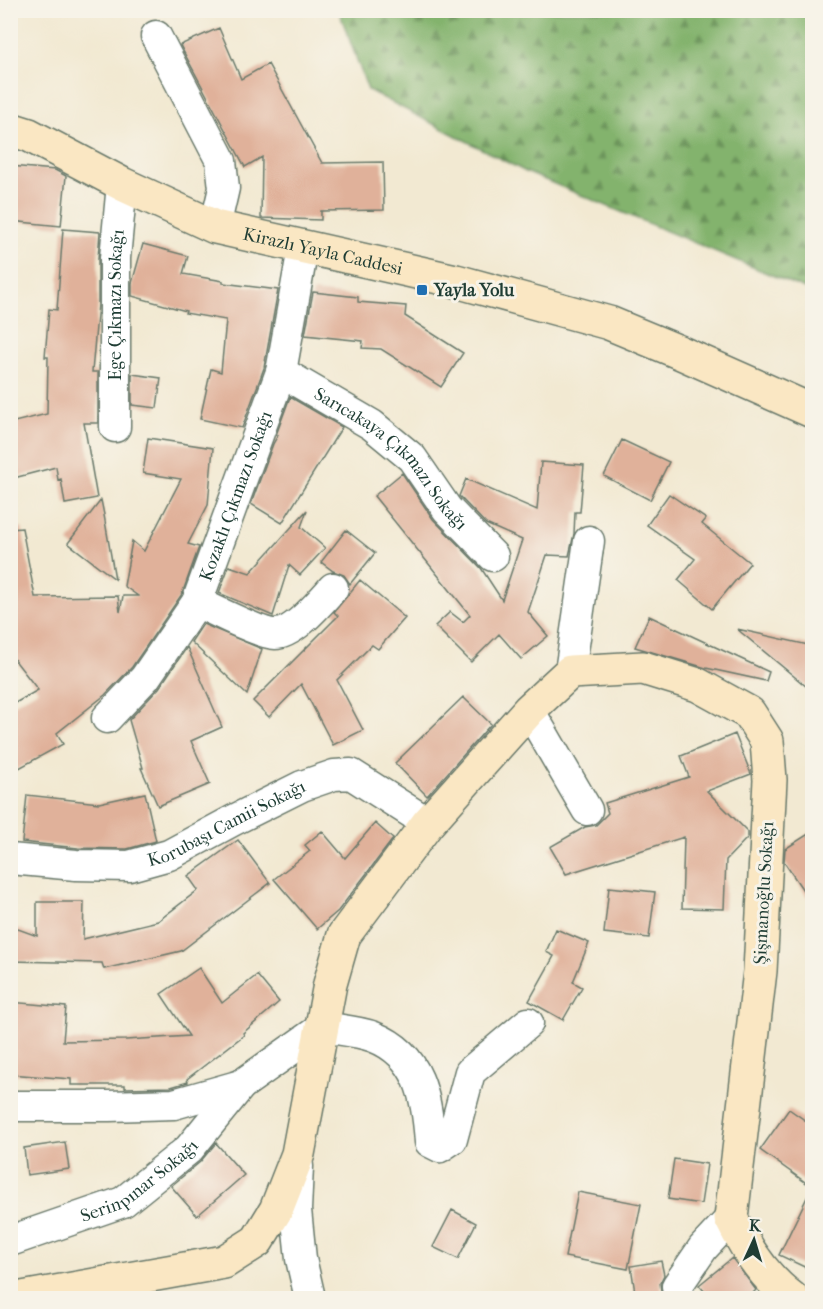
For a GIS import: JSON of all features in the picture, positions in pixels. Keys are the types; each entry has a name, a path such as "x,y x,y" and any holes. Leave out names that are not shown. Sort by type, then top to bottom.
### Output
{"street":[{"path":"156,36 221,161 224,188 214,227"},
{"name":"Kirazlı Yayla Caddesi","path":"10,129 29,135 122,184 214,227 456,281 609,323 813,411"},
{"name":"Ege Çıkmazı Sokağı","path":"115,427 115,258 122,184"},
{"name":"Kozaklı Çıkmazı Sokağı","path":"106,718 145,678 197,602 281,372 303,248"},
{"name":"Sarıcakaya Çıkmazı Sokağı","path":"281,372 372,425 412,458 447,509 493,556"},
{"path":"309,1299 301,1259 296,1210 298,1154 330,984 344,935 428,823 530,710 570,672 589,541"},
{"path":"197,602 275,634 285,632 310,613 333,588"},
{"name":"Şişmanoğlu Sokağı","path":"570,672 643,668 698,685 749,712 767,741 770,780 760,971 731,1218"},
{"path":"530,710 587,810"},
{"name":"Korubaşı Camii Sokağı","path":"10,859 76,865 129,866 169,855 302,786 334,775 351,774 428,823"},
{"path":"10,1106 109,1107 174,1104 241,1085 323,1027 372,1036 392,1046 414,1070 427,1106 430,1142 440,1147 452,1138 470,1072 528,1023"},
{"name":"Serinpınar Sokağı","path":"10,1241 123,1202 189,1149 241,1085"},
{"path":"22,1299 224,1262 257,1240 276,1210 298,1154"},
{"path":"680,1299 677,1286 703,1248 731,1218 742,1242 782,1291 792,1299"}],"green space":[{"path":"339,11 812,11 812,292 526,172 368,90"}],"building":[{"path":"219,28 241,79 268,64 322,163 383,162 384,210 321,211 321,220 261,218 262,157 245,167 180,45"},
{"path":"10,166 55,170 66,176 61,226 10,221"},
{"path":"63,229 100,232 98,304 92,372 98,372 98,423 84,423 97,498 65,504 61,479 58,480 56,467 10,479 10,423 47,414 48,357 45,357 49,309 57,310"},
{"path":"143,244 188,256 183,274 223,281 223,283 278,290 264,368 242,428 200,419 211,369 221,372 226,320 185,313 186,311 132,296 132,283"},
{"path":"313,292 358,297 358,302 406,306 405,316 463,353 441,387 381,349 362,348 363,341 305,335"},
{"path":"132,374 161,378 157,408 132,405"},
{"path":"290,397 342,427 282,523 251,504"},
{"path":"148,438 213,448 208,505 188,544 199,547 182,594 132,667 105,695 57,733 63,744 10,773 10,706 38,690 10,654 10,529 22,528 35,597 118,596 120,612 123,596 138,596 124,586 132,541 144,551 181,479 143,473"},
{"path":"622,440 669,462 650,500 604,476"},
{"path":"541,462 584,465 580,512 575,512 574,534 569,556 547,555 528,612 548,636 521,659 499,634 471,662 435,626 450,612 463,622 470,615 374,496 402,473 433,519 481,568 502,600 522,540 486,524 459,496 466,479 537,510"},
{"path":"669,494 706,519 702,524 750,563 712,609 678,580 695,559 647,525"},
{"path":"101,500 104,515 115,579 68,543"},
{"path":"307,510 301,527 325,548 300,575 289,565 273,616 219,593 229,566 250,573"},
{"path":"346,530 375,553 350,584 344,575 333,571 321,562"},
{"path":"360,580 405,618 378,649 372,645 337,680 363,730 333,745 301,684 269,717 253,701 338,616 334,612"},
{"path":"649,616 769,672 766,681 706,668 635,647"},
{"path":"203,624 262,649 247,695 191,642"},
{"path":"737,629 813,646 813,692"},
{"path":"187,647 222,727 191,741 210,784 158,806 141,768 143,768 129,720 159,688"},
{"path":"463,697 491,724 427,796 395,763"},
{"path":"735,734 751,774 707,791 748,832 748,837 726,860 724,909 682,908 684,837 566,874 550,847 585,827 596,825 608,813 605,803 689,777 681,756"},
{"path":"145,793 156,841 127,849 78,848 22,842 27,795 99,803"},
{"path":"375,823 393,839 338,911 317,929 274,879 310,851 305,845 322,831 345,858"},
{"path":"813,831 813,905 784,862 785,849"},
{"path":"238,840 270,883 181,951 104,969 102,963 10,961 10,926 37,936 37,902 84,902 83,939 158,921 198,890 188,876"},
{"path":"609,887 655,892 649,938 604,933"},
{"path":"556,929 589,943 573,982 582,987 563,1020 529,1001 554,956 546,952"},
{"path":"199,968 222,1003 257,975 279,1002 243,1033 244,1035 187,1079 188,1082 171,1087 125,1088 125,1085 71,1085 71,1079 10,1074 10,1002 66,1007 63,1041 189,1036 161,994"},
{"path":"789,1109 813,1126 813,1271 779,1255 812,1187 760,1150"},
{"path":"65,1142 69,1169 27,1175 24,1148"},
{"path":"216,1143 244,1175 197,1216 171,1186 200,1162"},
{"path":"674,1159 707,1164 701,1204 668,1199"},
{"path":"578,1192 641,1204 628,1269 565,1257"},
{"path":"452,1210 476,1223 458,1259 433,1247"},
{"path":"732,1258 756,1290 747,1299 711,1299 699,1285"},
{"path":"661,1261 664,1275 660,1283 662,1299 636,1299 631,1266"}],"place":[{"name":"Yayla Yolu","path":"422,290"}]}
